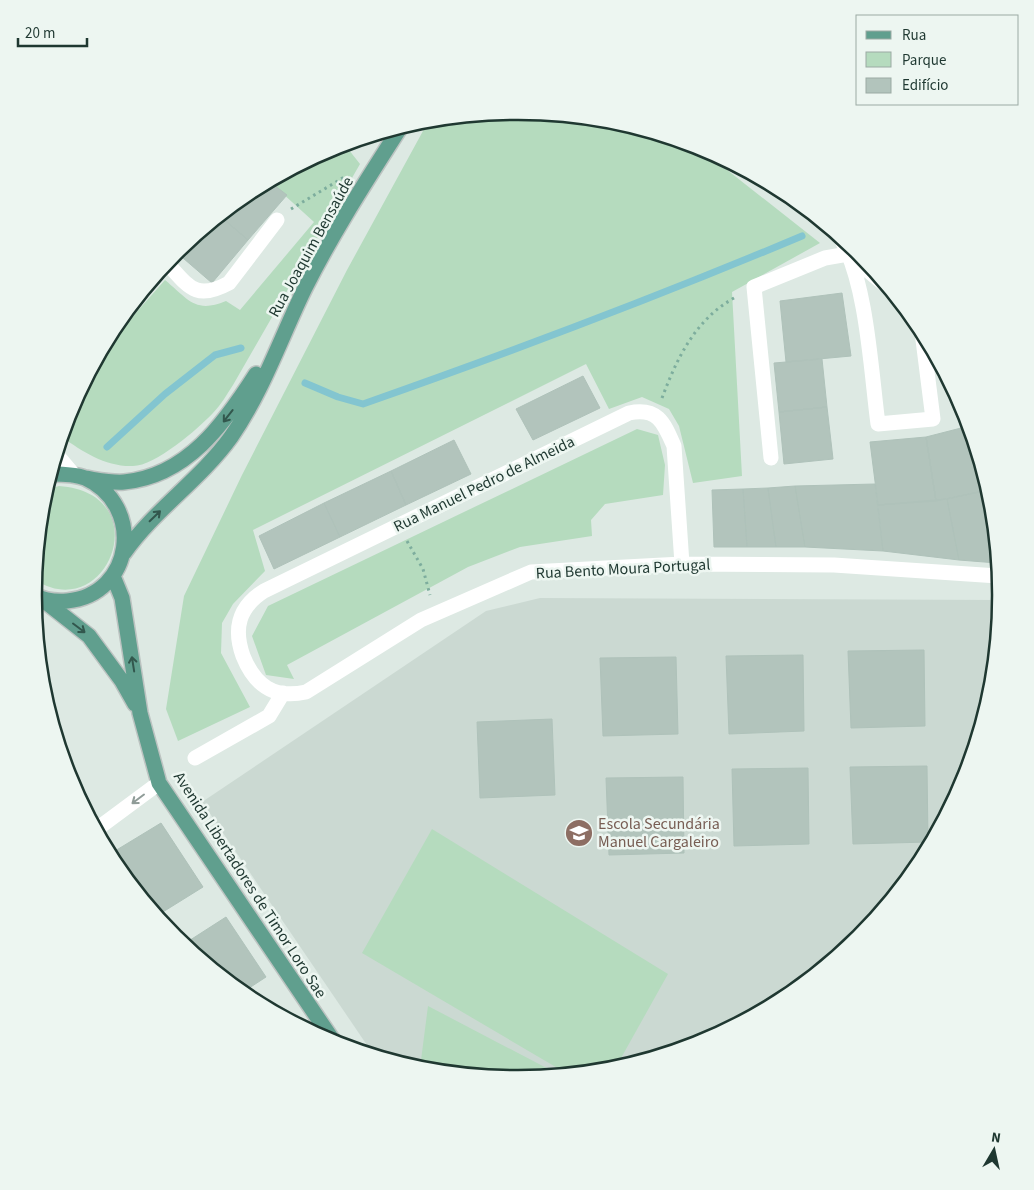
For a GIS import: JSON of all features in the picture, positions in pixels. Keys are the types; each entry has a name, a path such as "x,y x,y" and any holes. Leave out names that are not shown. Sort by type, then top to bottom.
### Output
{"main road":[{"name":"Rua Joaquim Bensaúde","path":"113,576 124,553 138,532 215,457 231,436 256,393 307,285 354,201 394,137"},
{"name":"Rua Joaquim Bensaúde","path":"58,475 122,482 152,476 182,461 216,431 284,332"},
{"path":"80,477 105,491 120,510 125,528 124,553"},
{"path":"42,598 55,602 78,600 94,593 113,576"},
{"name":"Avenida Libertadores de Timor Loro Sae","path":"113,576 122,598 140,713 160,783 325,1029"},
{"name":"Avenida Libertadores de Timor Loro Sae","path":"42,601 89,636 122,681 140,713"}],"street":[{"path":"172,269 189,287 208,293 213,291 229,283 277,220"},
{"path":"772,458 754,287 824,258 848,254"},
{"path":"848,255 860,294 878,424 933,419 925,352"},
{"name":"Rua Manuel Pedro de Almeida","path":"252,676 240,647 237,629 240,617 253,598 629,413 639,411 656,415"},
{"path":"656,415 667,429 676,461 682,564"},
{"path":"63,460 80,477"},
{"name":"Rua Bento Moura Portugal","path":"252,676 265,687 283,693 292,695 306,692 421,620 531,572 682,564 834,565 991,576"},
{"path":"195,758 269,716 283,693"},
{"path":"102,825 160,783"}],"path":[{"path":"277,220 297,204 348,175"},
{"path":"656,415 672,370 690,339 722,304 754,287"},
{"path":"399,525 423,569 435,614"}],"shaded area":[{"name":"Escola Secundária Manuel Cargaleiro","path":"540,598 992,600 987,657 982,688 966,748 955,777 943,805 912,859 874,908 853,931 830,952 781,990 727,1021 699,1033 670,1044 610,1060 579,1065 517,1070 455,1065 424,1060 367,1045 202,802 486,611"}],"green space":[{"path":"517,120 579,125 610,130 670,146 699,157 725,168 820,243 732,292 742,476 693,483 679,426 669,409 642,397 609,409 586,364 253,530 265,571 233,604 222,623 221,653 250,707 178,741 166,709 184,596 242,475 347,270 423,130 455,125"},
{"path":"350,151 360,164 233,385 213,413 176,446 153,460 133,466 113,464 95,458 68,441 91,385 122,331 165,280 186,298 199,305 215,305 226,301 240,310 314,222 275,187 307,169"},
{"path":"637,429 658,435 665,465 663,495 605,504 591,520 592,536 520,547 468,567 287,665 294,679 266,675 252,636 268,606"},
{"path":"59,486 90,494 108,510 115,531 112,553 101,572 84,586 61,589 43,583 47,533 55,487"},
{"path":"432,829 668,974 621,1057 556,1067 362,953"},
{"path":"428,1006 547,1068 517,1070 486,1068 421,1059"}],"building":[{"path":"276,186 287,195 248,240 226,221 253,200"},
{"path":"226,221 248,240 212,283 183,258"},
{"path":"842,293 851,356 786,362 780,301"},
{"path":"822,359 827,407 779,412 774,363"},
{"path":"583,376 600,408 533,440 516,409"},
{"path":"827,407 833,459 784,464 779,412"},
{"path":"961,428 980,492 936,501 926,437"},
{"path":"926,437 936,501 878,505 870,442"},
{"path":"454,440 471,474 406,505 391,471"},
{"path":"391,471 406,505 340,537 324,503"},
{"path":"875,484 883,551 805,547 795,486"},
{"path":"795,486 805,547 776,547 768,488"},
{"path":"768,488 776,547 747,547 743,489"},
{"path":"743,489 747,547 714,547 712,490"},
{"path":"980,492 990,562 959,560 947,499"},
{"path":"947,499 959,560 883,551 878,505"},
{"path":"324,503 340,537 274,569 259,536"},
{"path":"924,650 925,726 851,728 848,651"},
{"path":"803,655 804,731 729,734 726,656"},
{"path":"676,657 678,734 603,736 600,658"},
{"path":"552,719 555,795 480,798 477,722"},
{"path":"927,766 928,832 922,842 853,844 850,767"},
{"path":"808,768 809,844 734,846 732,769"},
{"path":"683,777 684,853 609,855 606,778"},
{"path":"161,823 203,887 163,912 117,850"},
{"path":"226,917 266,977 250,988 191,940"}],"waterway":[{"path":"305,383 338,397 363,404 584,323 802,236"},
{"path":"107,447 165,394 215,355 241,348"}],"place":[{"name":"Escola Secundária Manuel Cargaleiro","path":"579,833"}]}
